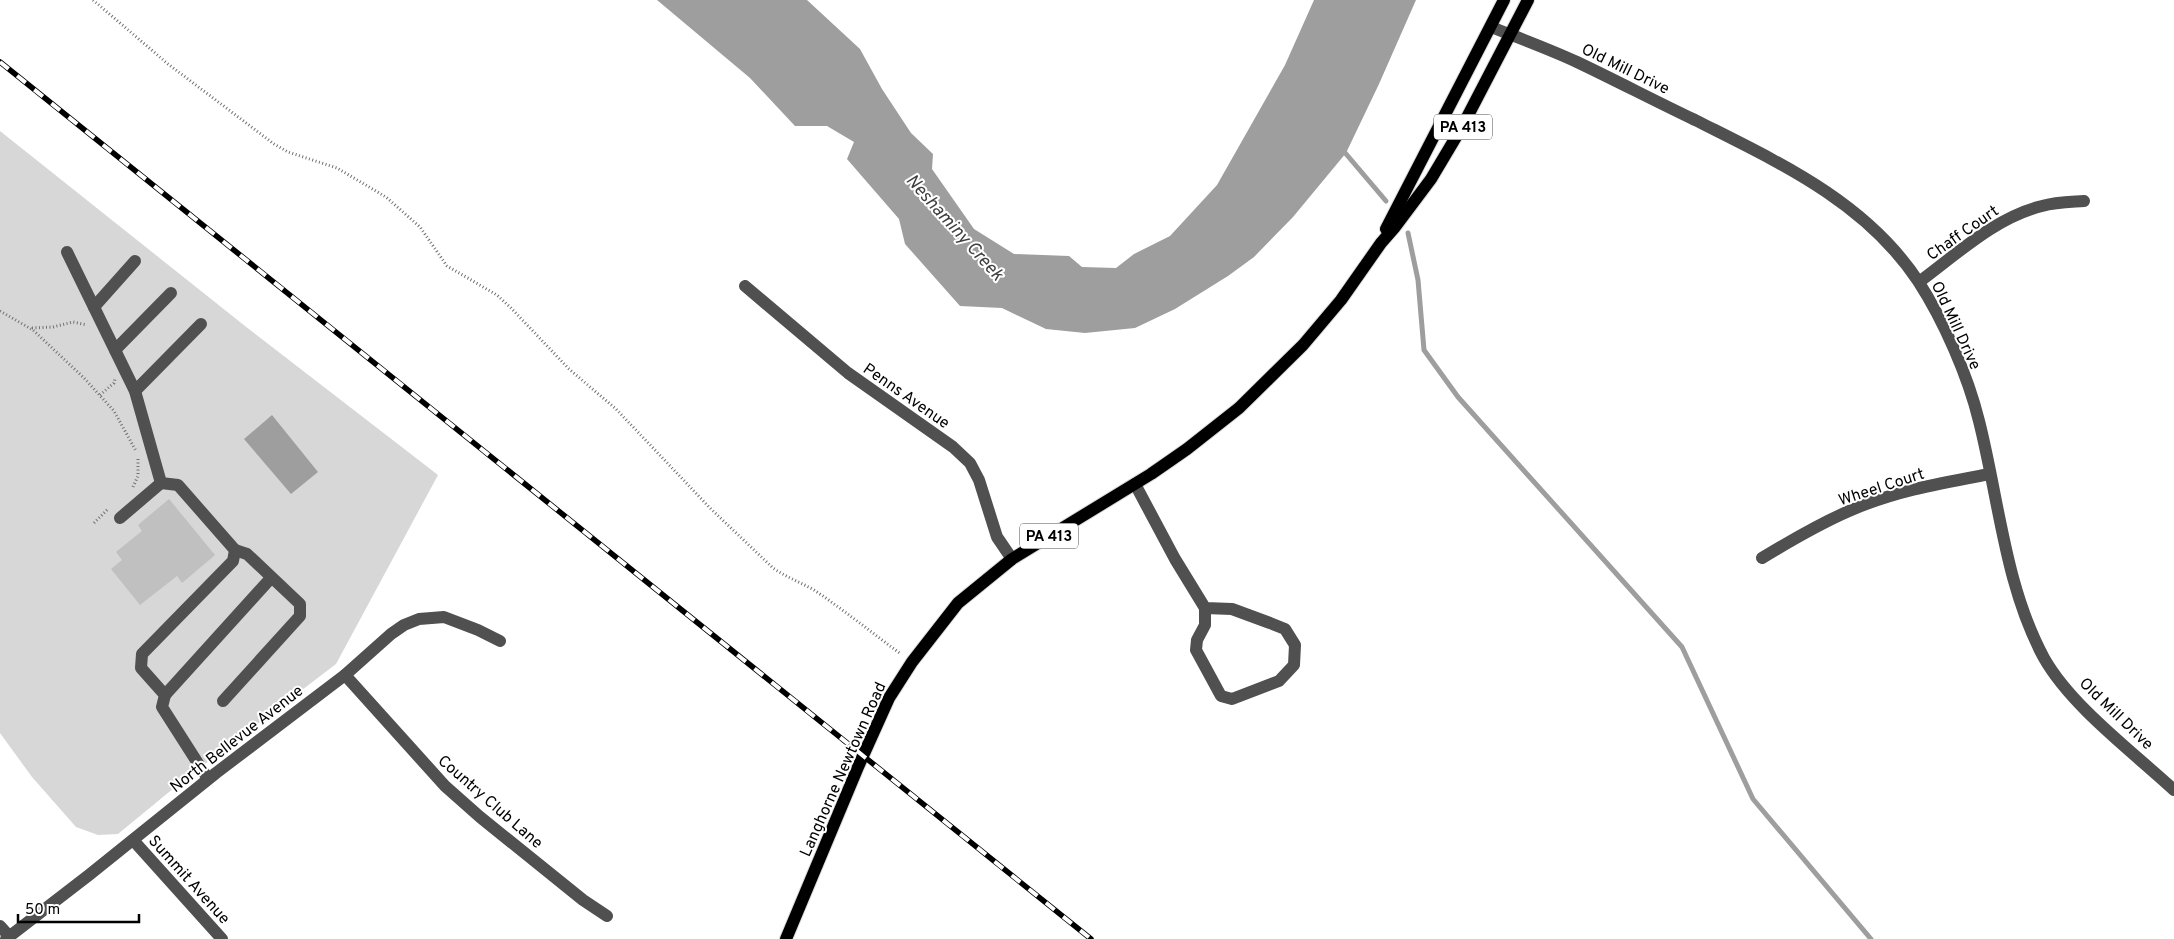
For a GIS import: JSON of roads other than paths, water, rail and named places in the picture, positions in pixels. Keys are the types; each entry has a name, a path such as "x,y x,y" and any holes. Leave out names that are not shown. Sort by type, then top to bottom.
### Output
{"main road":[{"name":"Langhorne Newtown Road","path":"1381,243 1388,224 1504,0"},
{"name":"Langhorne Newtown Road","path":"786,939 868,743 889,698 912,662 962,599 1012,559 1135,484 1187,449 1239,408 1303,345 1347,292 1381,243 1431,179 1462,127 1528,0"}],"street":[{"name":"Old Mill Drive","path":"1491,27 1592,70 1778,162 1825,190 1864,219 1918,282 1943,326 1963,372 1979,420 2023,612 2046,661 2078,703 2174,790"},
{"name":"Chaff Court","path":"1918,282 1998,224 2020,213 2042,206 2084,201"},
{"path":"67,252 135,391 161,482"},
{"path":"94,308 135,261"},
{"name":"Penns Avenue","path":"745,286 848,373 953,447 970,463 979,480 997,537 1012,559"},
{"path":"115,350 171,293"},
{"path":"135,391 201,324"},
{"name":"Wheel Court","path":"1762,558 1799,535 1850,510 1913,489 1990,474"},
{"path":"120,518 161,482"},
{"path":"161,482 178,485 235,550 247,554 300,604 300,616 223,701"},
{"path":"1135,484 1175,559 1205,608 1205,625 1197,640 1196,650 1222,696 1232,699 1255,692 1279,681 1294,665 1295,645 1285,629 1232,609 1205,608"},
{"path":"165,695 142,668 142,654 233,561 235,550"},
{"path":"208,779 162,707 165,695 271,578"},
{"name":"North Bellevue Avenue","path":"7,938 208,779 345,675 391,634 404,625 419,619 432,617 452,619 500,641"},
{"name":"Country Club Lane","path":"345,675 446,786 553,876 607,916"},
{"name":"Summit Avenue","path":"133,840 222,939"},
{"path":"0,926 7,938"}],"water":[{"name":"Neshaminy Creek","path":"657,0 807,0 860,49 882,89 911,133 933,154 932,169 974,229 1014,254 1069,256 1082,267 1116,268 1134,254 1170,236 1217,185 1285,65 1314,0 1416,0 1346,153 1293,217 1254,257 1228,276 1175,309 1135,328 1085,333 1046,329 1002,308 960,306 905,244 899,219 847,159 854,142 827,126 795,126 750,78"},
{"path":"272,415 318,472 291,494 244,439"}],"waterway":[{"path":"1341,148 1386,201"},
{"path":"1408,233 1418,280 1424,350 1458,397 1682,647 1753,799 1871,939"}],"railway":[{"path":"0,62 1091,939"}]}
